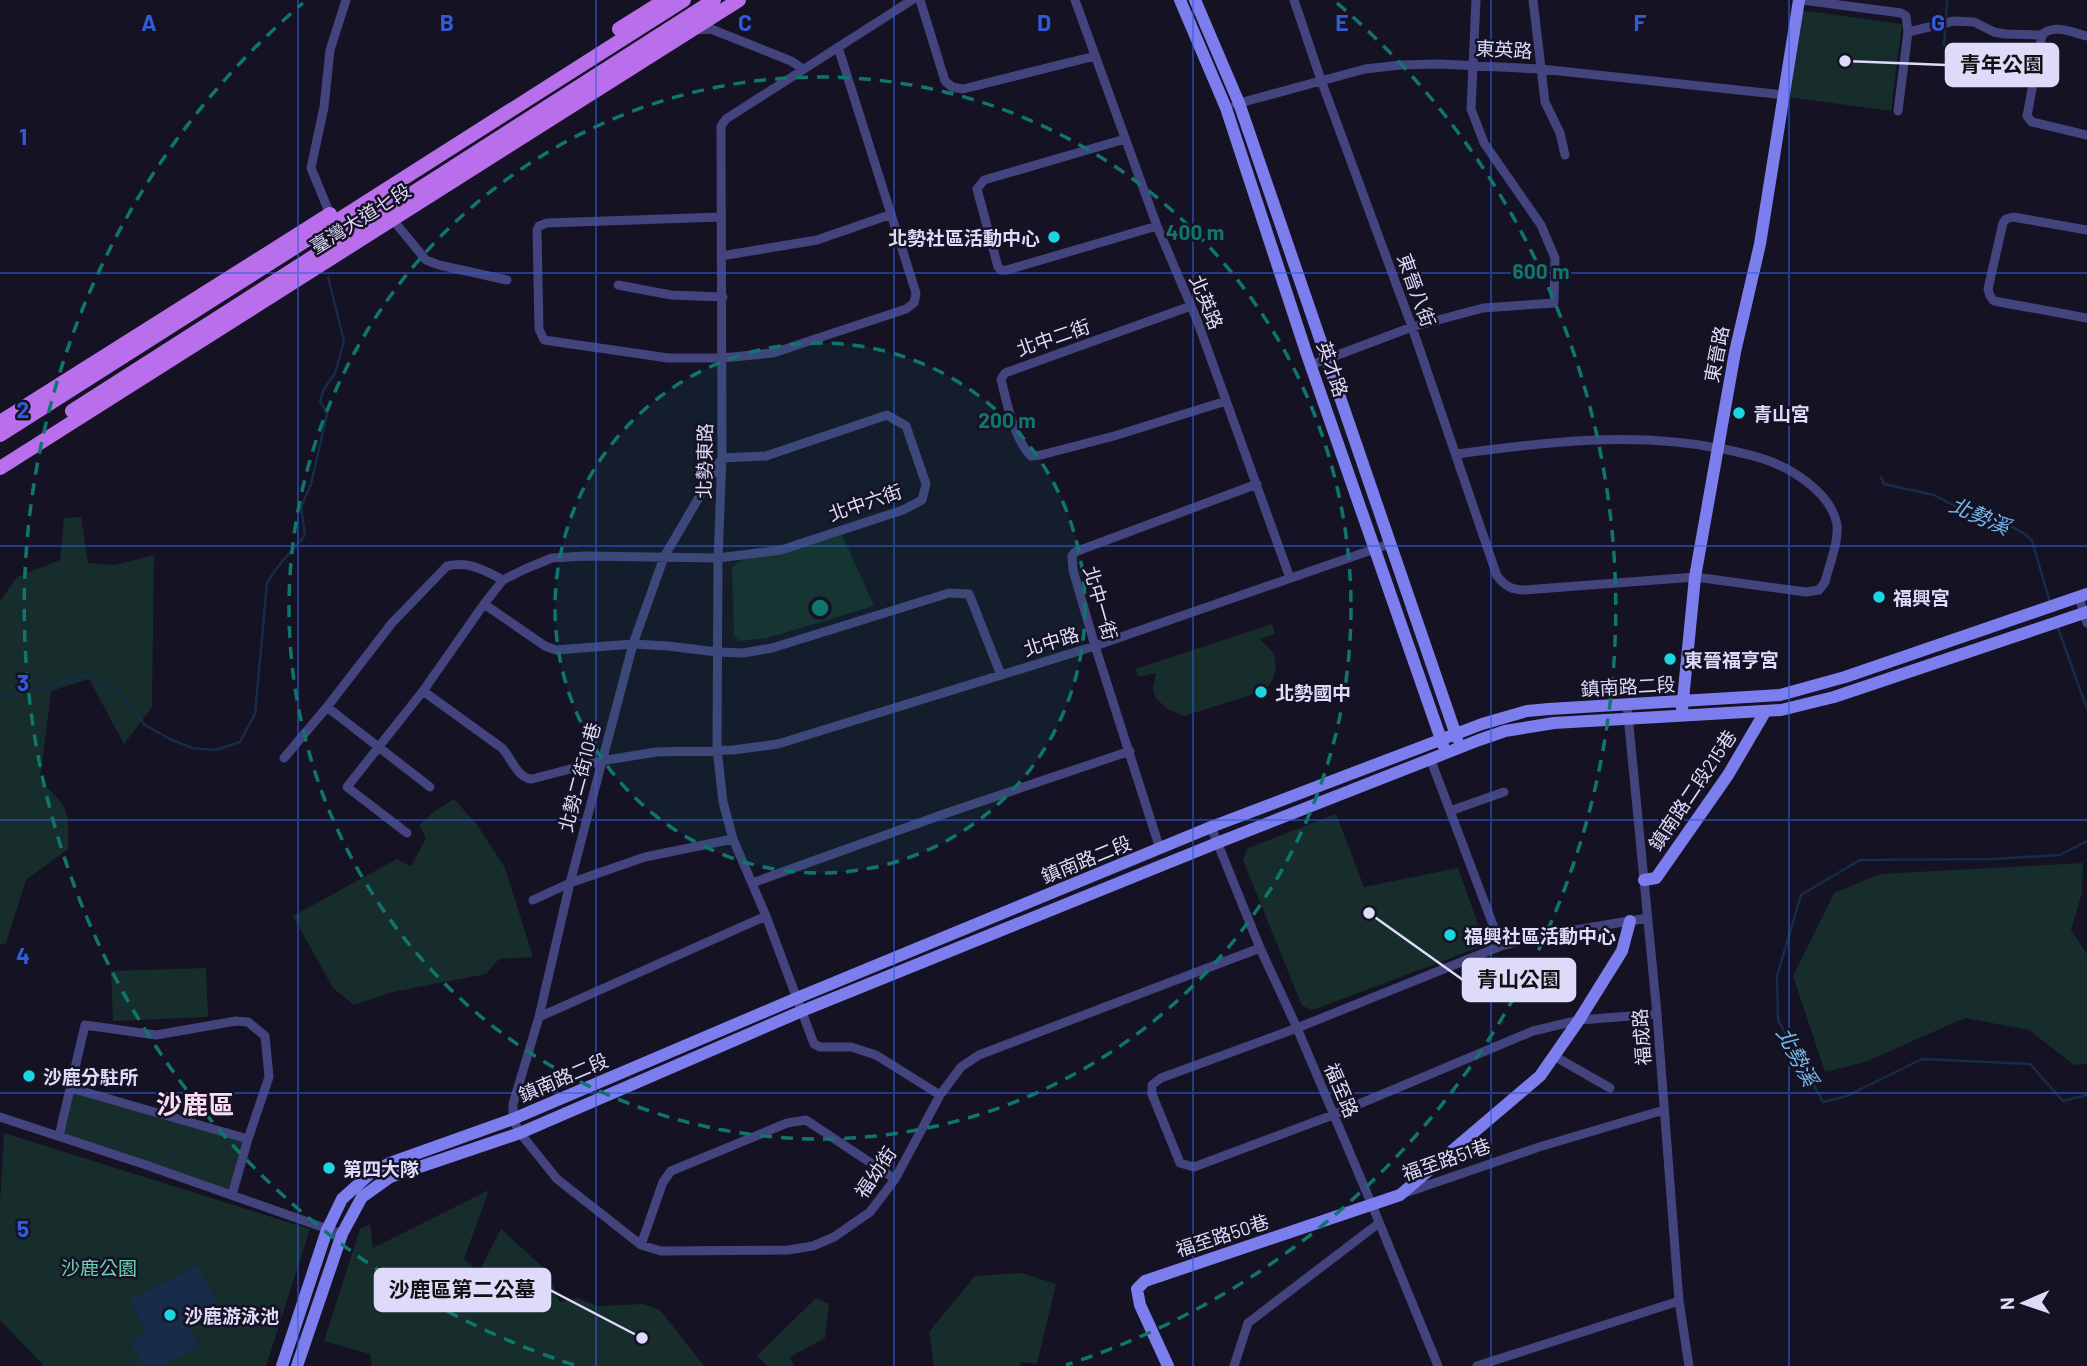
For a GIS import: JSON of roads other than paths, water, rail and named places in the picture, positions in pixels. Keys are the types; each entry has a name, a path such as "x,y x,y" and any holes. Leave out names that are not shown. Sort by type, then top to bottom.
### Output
{"main road":[{"name":"臺灣大道七段","path":"0,468 393,220 686,25 714,0"},
{"name":"臺灣大道七段","path":"0,457 686,25 739,0"},
{"name":"臺灣大道七段","path":"0,422 673,1"},
{"name":"臺灣大道七段","path":"0,435 673,1"}],"street":[{"path":"330,214 311,168 324,107 330,50 346,0"},
{"name":"北勢東路","path":"912,0 726,119 721,126 722,458 718,558 717,749 723,802 733,839 766,916 814,1044 820,1047 851,1047 876,1055 940,1095"},
{"path":"920,0 945,80 952,87 963,89 1095,56"},
{"name":"北英路","path":"1075,0 1290,578"},
{"name":"英才路","path":"1180,0 1226,108 1311,365 1446,752"},
{"name":"英才路","path":"1195,0 1239,103 1460,747"},
{"name":"東晉八街","path":"1294,0 1457,454 1497,576 1504,585 1524,590 1695,577"},
{"path":"1311,365 1412,327 1483,308 1554,303 1555,258 1541,225 1484,143 1471,109 1476,0"},
{"path":"1533,0 1545,102 1560,133 1565,155"},
{"path":"1800,0 1901,13 1906,16 1908,32 1898,111"},
{"name":"東晉路","path":"1682,717 1695,577 1717,447 1760,244 1800,0"},
{"path":"673,1 686,25 711,29 791,61 803,69"},
{"path":"1908,32 1954,21 1974,22 1994,32 2005,34 2042,35"},
{"path":"2087,36 2054,28 2048,29 2042,35 2027,116 2032,122 2087,135"},
{"path":"721,217 547,223 539,226 539,329 544,340 668,358 722,358 773,353 906,309 914,303 916,293 889,215 838,47"},
{"name":"東英路","path":"1226,108 1321,79 1365,69 1400,65 1541,69 1784,95"},
{"path":"1125,139 984,180 977,189 998,267 1007,270 1157,226"},
{"path":"721,256 817,240 889,215"},
{"path":"2087,230 2007,219 2003,223 1989,289 1994,301 2087,318"},
{"path":"393,220 426,260 507,280"},
{"path":"618,285 671,295 723,297"},
{"name":"北中二街","path":"1191,306 1005,373 1001,379 1005,399 1024,450 1031,456 1114,436 1226,401"},
{"name":"北中六街","path":"503,580 552,558 718,558 781,550 902,510 922,500 926,484 906,426 887,415 766,456 722,458"},
{"path":"1457,454 1534,444 1604,439 1661,439 1756,455 1781,464 1816,489 1830,506 1837,525 1825,582 1819,590 1806,592 1695,577"},
{"name":"北勢二街10巷","path":"513,1119 513,1104 540,1017 570,883 633,644 664,557 722,458"},
{"name":"北中一街","path":"1160,849 1095,646 1073,570 1072,556 1075,552 1257,484"},
{"name":"北中路","path":"423,691 502,748 513,760 519,775 525,779 601,761 656,752 733,750 778,744 1095,646 1389,544"},
{"path":"284,758 392,623 447,566 460,563 471,565 503,580 423,691 347,787 407,833"},
{"path":"484,604 545,646 556,650 633,644 743,653 772,648 948,593 969,594 1001,675"},
{"path":"2083,596 2086,616"},
{"name":"鎮南路二段","path":"297,1366 342,1234 362,1197 390,1177 520,1133 800,1004 1211,827 1455,733 1527,711 1780,695 2083,596"},
{"name":"鎮南路二段","path":"282,1366 327,1230 342,1199 372,1172 390,1163 513,1119 800,1004 1460,747 1519,728 1555,723 1765,712 1834,697 2055,623 2086,616"},
{"name":"福成路","path":"1627,705 1657,1014 1679,1301 1689,1366"},
{"path":"327,707 430,787"},
{"name":"鎮南路二段215巷","path":"1644,880 1656,878 1685,838 1765,712"},
{"path":"752,883 1130,751"},
{"path":"1430,758 1501,946"},
{"path":"1450,811 1504,792"},
{"name":"福至路","path":"1211,827 1438,1366"},
{"path":"533,900 570,883 645,857 733,839"},
{"path":"540,1017 766,916"},
{"path":"1648,918 1550,934 1501,946 1161,1079 1152,1085 1152,1094 1180,1163 1194,1167 1333,1115 1533,1031 1579,1020 1657,1014"},
{"name":"福至路51巷","path":"1400,1195 1540,1076 1622,951 1630,921"},
{"name":"福幼街","path":"513,1119 520,1133 556,1179 641,1245 661,1251 788,1250 813,1246 834,1237 870,1212 895,1179 940,1095 961,1067 979,1055 1260,948"},
{"path":"59,1136 85,1025 156,1035 236,1021 248,1022 265,1036 268,1077 232,1195"},
{"path":"1554,1056 1610,1088"},
{"path":"71,1088 248,1139"},
{"name":"福至路51巷","path":"1400,1195 1539,1147 1664,1110"},
{"path":"0,1117 342,1234"},
{"path":"641,1245 663,1182 671,1171 787,1123 806,1120 895,1179"},
{"name":"福至路50巷","path":"1168,1366 1140,1305 1137,1289 1145,1281 1400,1195"},
{"path":"1234,1366 1248,1323 1379,1223"},
{"path":"1478,1366 1679,1301"}],"water":[{"name":"沙鹿游泳池","path":"197,1265 218,1307 186,1323 198,1347 161,1366 143,1366 130,1341 146,1332 130,1300"}],"waterway":[{"name":"北勢溪","path":"1944,45 1947,0"},
{"path":"0,696 82,676 94,678 114,686 145,725 170,739 192,748 215,750 240,742 255,714 267,583 305,535 301,507 311,484 327,414 320,401 324,389 335,373 344,341 328,277"},
{"name":"北勢溪","path":"1881,477 1884,484 1934,495 1974,516 2012,527 2025,534 2032,541 2050,602"},
{"name":"北勢溪","path":"2057,625 2087,709"},
{"name":"北勢溪","path":"2087,841 2060,855 1992,859 1860,860 1801,895 1777,976 1778,1020 1823,1102 1847,1096 1922,1059 2030,1064 2063,1101 2087,1095"}],"place":[{"name":"青年公園","path":"1845,61"},
{"name":"北勢社區活動中心","path":"1054,237"},
{"name":"青山宮","path":"1739,413"},
{"name":"福興宮","path":"1879,597"},
{"name":"東晉福亨宮","path":"1670,659"},
{"name":"北勢國中","path":"1261,692"},
{"name":"青山公園","path":"1369,913"},
{"name":"福興社區活動中心","path":"1450,935"},
{"name":"沙鹿分駐所","path":"29,1076"},
{"name":"第四大隊","path":"329,1168"},
{"name":"沙鹿游泳池","path":"170,1315"},
{"name":"沙鹿區第二公墓","path":"642,1338"}],"district":[{"name":"沙鹿區","path":"195,1103"}],"park label":[{"name":"沙鹿公園","path":"99,1267"}]}
